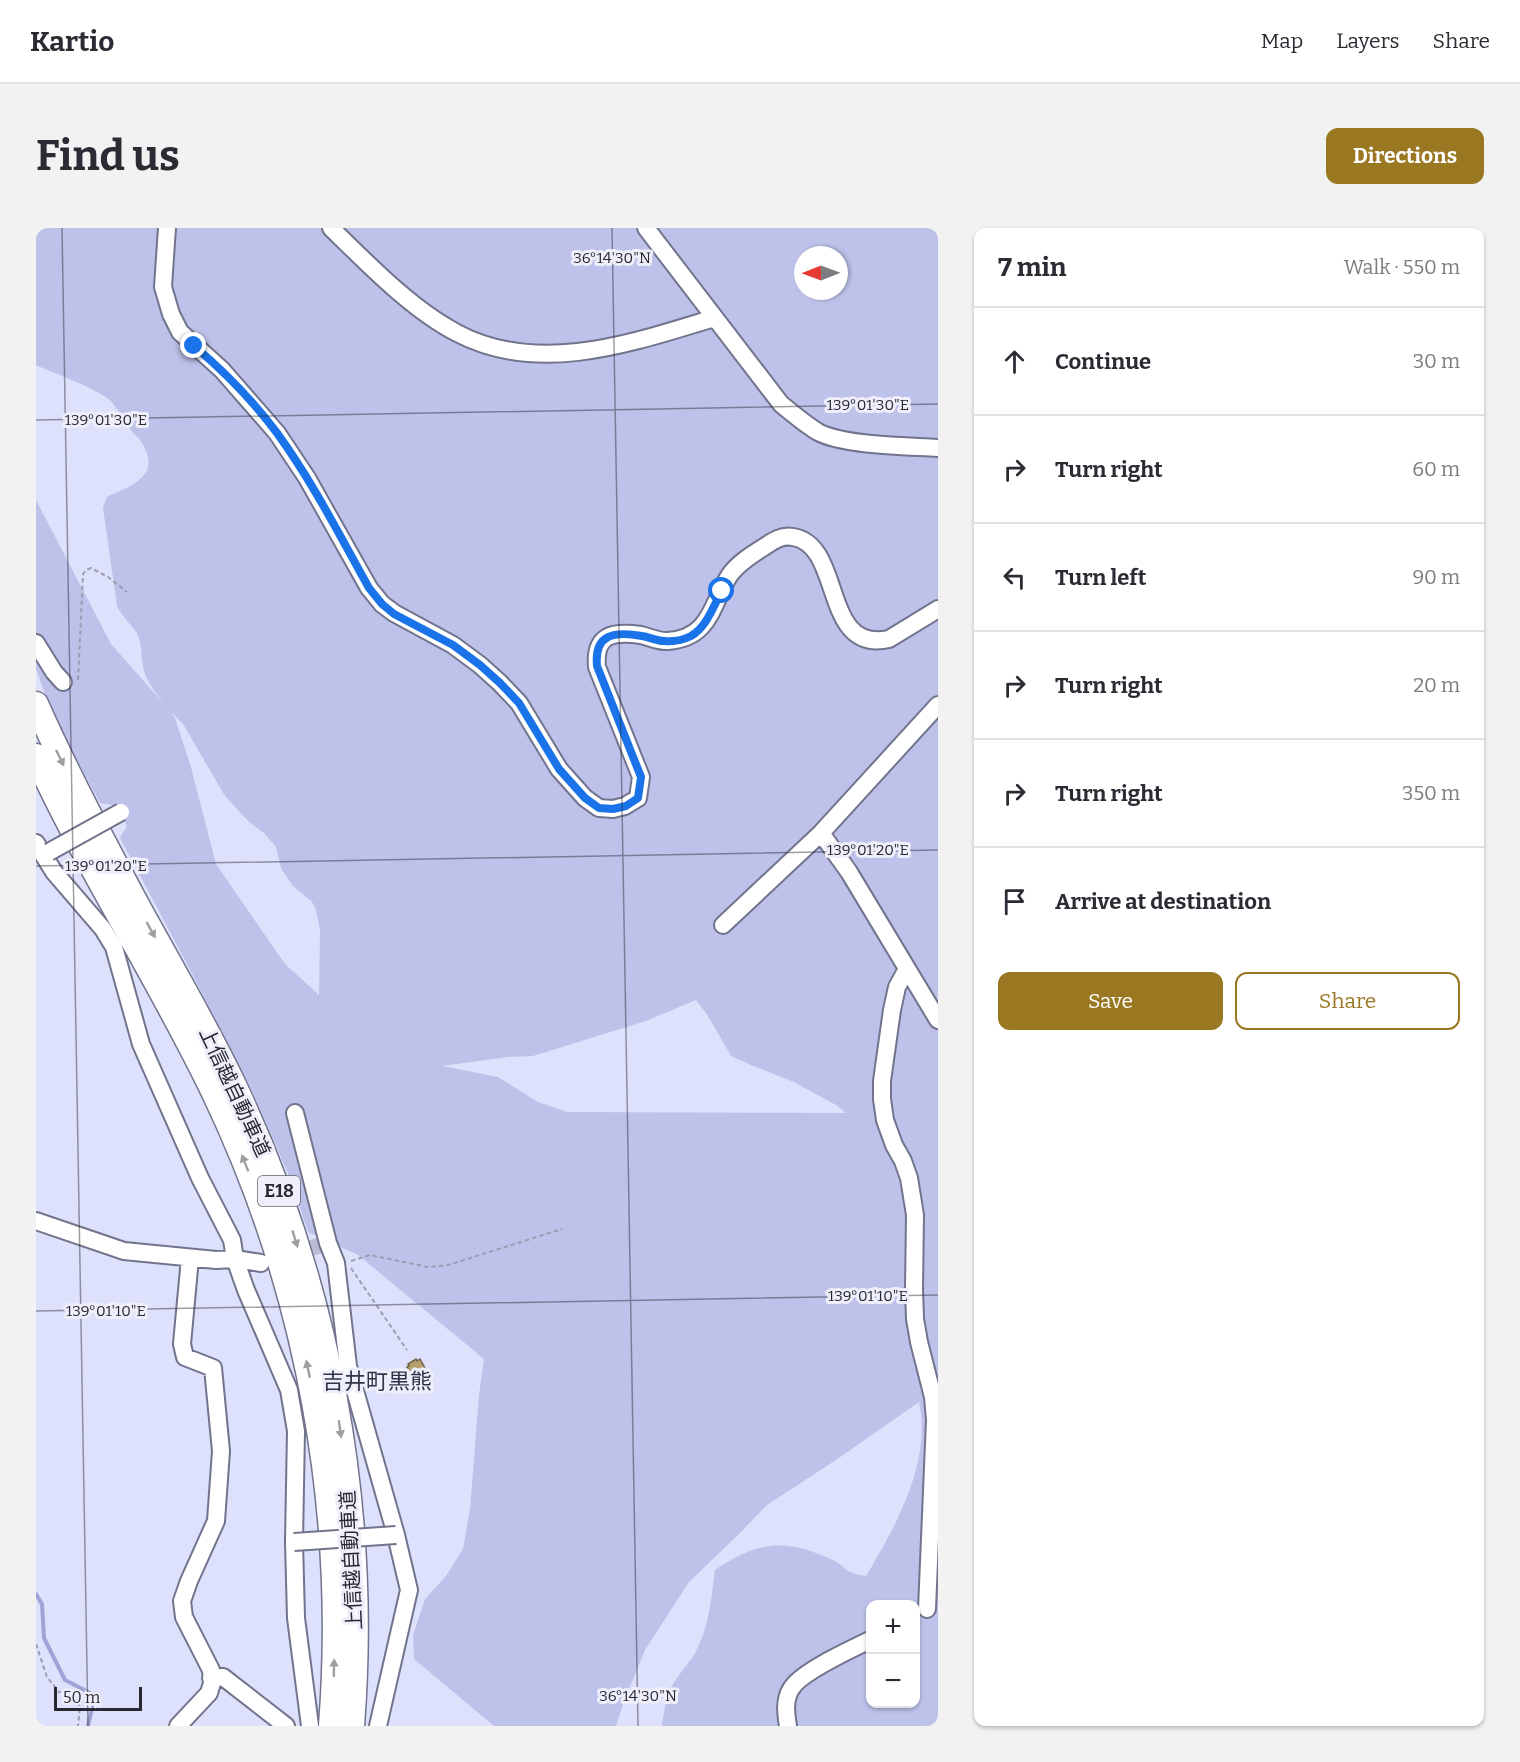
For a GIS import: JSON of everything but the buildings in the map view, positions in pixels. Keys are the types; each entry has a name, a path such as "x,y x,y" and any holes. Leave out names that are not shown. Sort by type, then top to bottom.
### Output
{"highway":[{"name":"上信越自動車道","path":"36,704 84,806 187,993 233,1083 275,1180 296,1242 321,1326 332,1378 347,1486 355,1606 352,1726"},
{"name":"上信越自動車道","path":"36,756 201,1066 256,1189 273,1237 297,1320 308,1369 327,1491 335,1647 331,1726"}],"street":[{"path":"167,228 163,287 171,315 180,332 222,370 277,433 307,478 369,588 394,614 453,645 500,683 519,703 559,769 585,798 599,808 613,809 626,806 638,798 641,777 597,666 596,654 599,646 603,639 611,634 640,635 663,641 680,640 692,635 704,625 730,574 746,558 776,538 785,537 803,540 812,547 822,564 844,618 855,633 863,639 881,641 890,639 938,609"},
{"path":"331,228 423,312 455,333 501,350 532,353 573,352 615,346 714,318"},
{"path":"646,228 781,404 819,432 840,439 938,448"},
{"path":"36,643 63,682"},
{"path":"723,926 821,833 938,705"},
{"path":"121,812 42,850 54,872 103,929 114,947 141,1044 200,1178 232,1240 235,1259 246,1290 289,1390 296,1431 294,1542 296,1618 310,1726"},
{"path":"821,833 849,872 938,1020"},
{"path":"907,969 897,987 892,1010 882,1081 882,1099 885,1120 909,1178 915,1215 915,1319 933,1397 935,1420 931,1608"},
{"path":"295,1113 328,1243 336,1263 348,1366 396,1535 409,1590 378,1726"},
{"path":"36,1221 124,1251 261,1263"},
{"path":"178,1726 209,1693 212,1683 211,1670 184,1617 182,1601 216,1521 222,1451 213,1368 185,1357 182,1344 190,1258"},
{"path":"294,1542 396,1535"},
{"path":"788,1726 787,1701 791,1688 801,1678 866,1642"},
{"path":"211,1678 223,1677 286,1726"}],"path":[{"path":"63,682 69,687 74,687 78,682 83,574 91,568 108,577 127,592"},
{"path":"407,1350 348,1262 370,1255 428,1267 448,1265 562,1229"},
{"path":"36,1644 47,1677 59,1692 75,1699 80,1707 78,1726"}],"shaded area":[{"path":"36,228 938,228 938,1726 662,1726 668,1695 694,1655 703,1635 709,1614 715,1570 730,1560 759,1548 786,1546 816,1553 836,1561 850,1572 866,1576 889,1536 909,1493 920,1447 922,1425 919,1402 767,1505 689,1582 645,1650 616,1726 494,1726 414,1659 413,1635 425,1599 446,1576 463,1549 470,1509 484,1359 358,1255 308,1232 289,1176 253,1093 120,838 127,826 117,806 100,803 54,718 36,669 36,500 111,644 164,704 146,676 137,633 117,606 103,508 107,497 141,478 148,464 147,454 141,441 131,431 111,402 88,387 36,365","holes":["170,711 183,724 225,796 276,847 281,868 292,885 312,902 320,930 319,995 285,964 216,864 191,767 175,718","696,1000 731,1056 794,1082 846,1113 567,1112 538,1102 498,1077 442,1066 533,1056 646,1021"]}],"waterway":[{"path":"36,1594 42,1604 44,1638 65,1680 90,1693 92,1708 88,1726"}],"tunnel":[{"path":"288,1255 328,1243"}],"district":[{"name":"吉井町黒熊","path":"377,1381"}],"route":[{"path":"194,346 246,395 277,433 307,478 369,588 382,604 394,614 453,645 500,683 519,703 559,769 585,798 599,808 613,809 626,806 638,798 641,777 597,666 596,654 599,646 603,639 611,634 640,635 663,641 680,640 692,635 704,625 722,591"}]}
